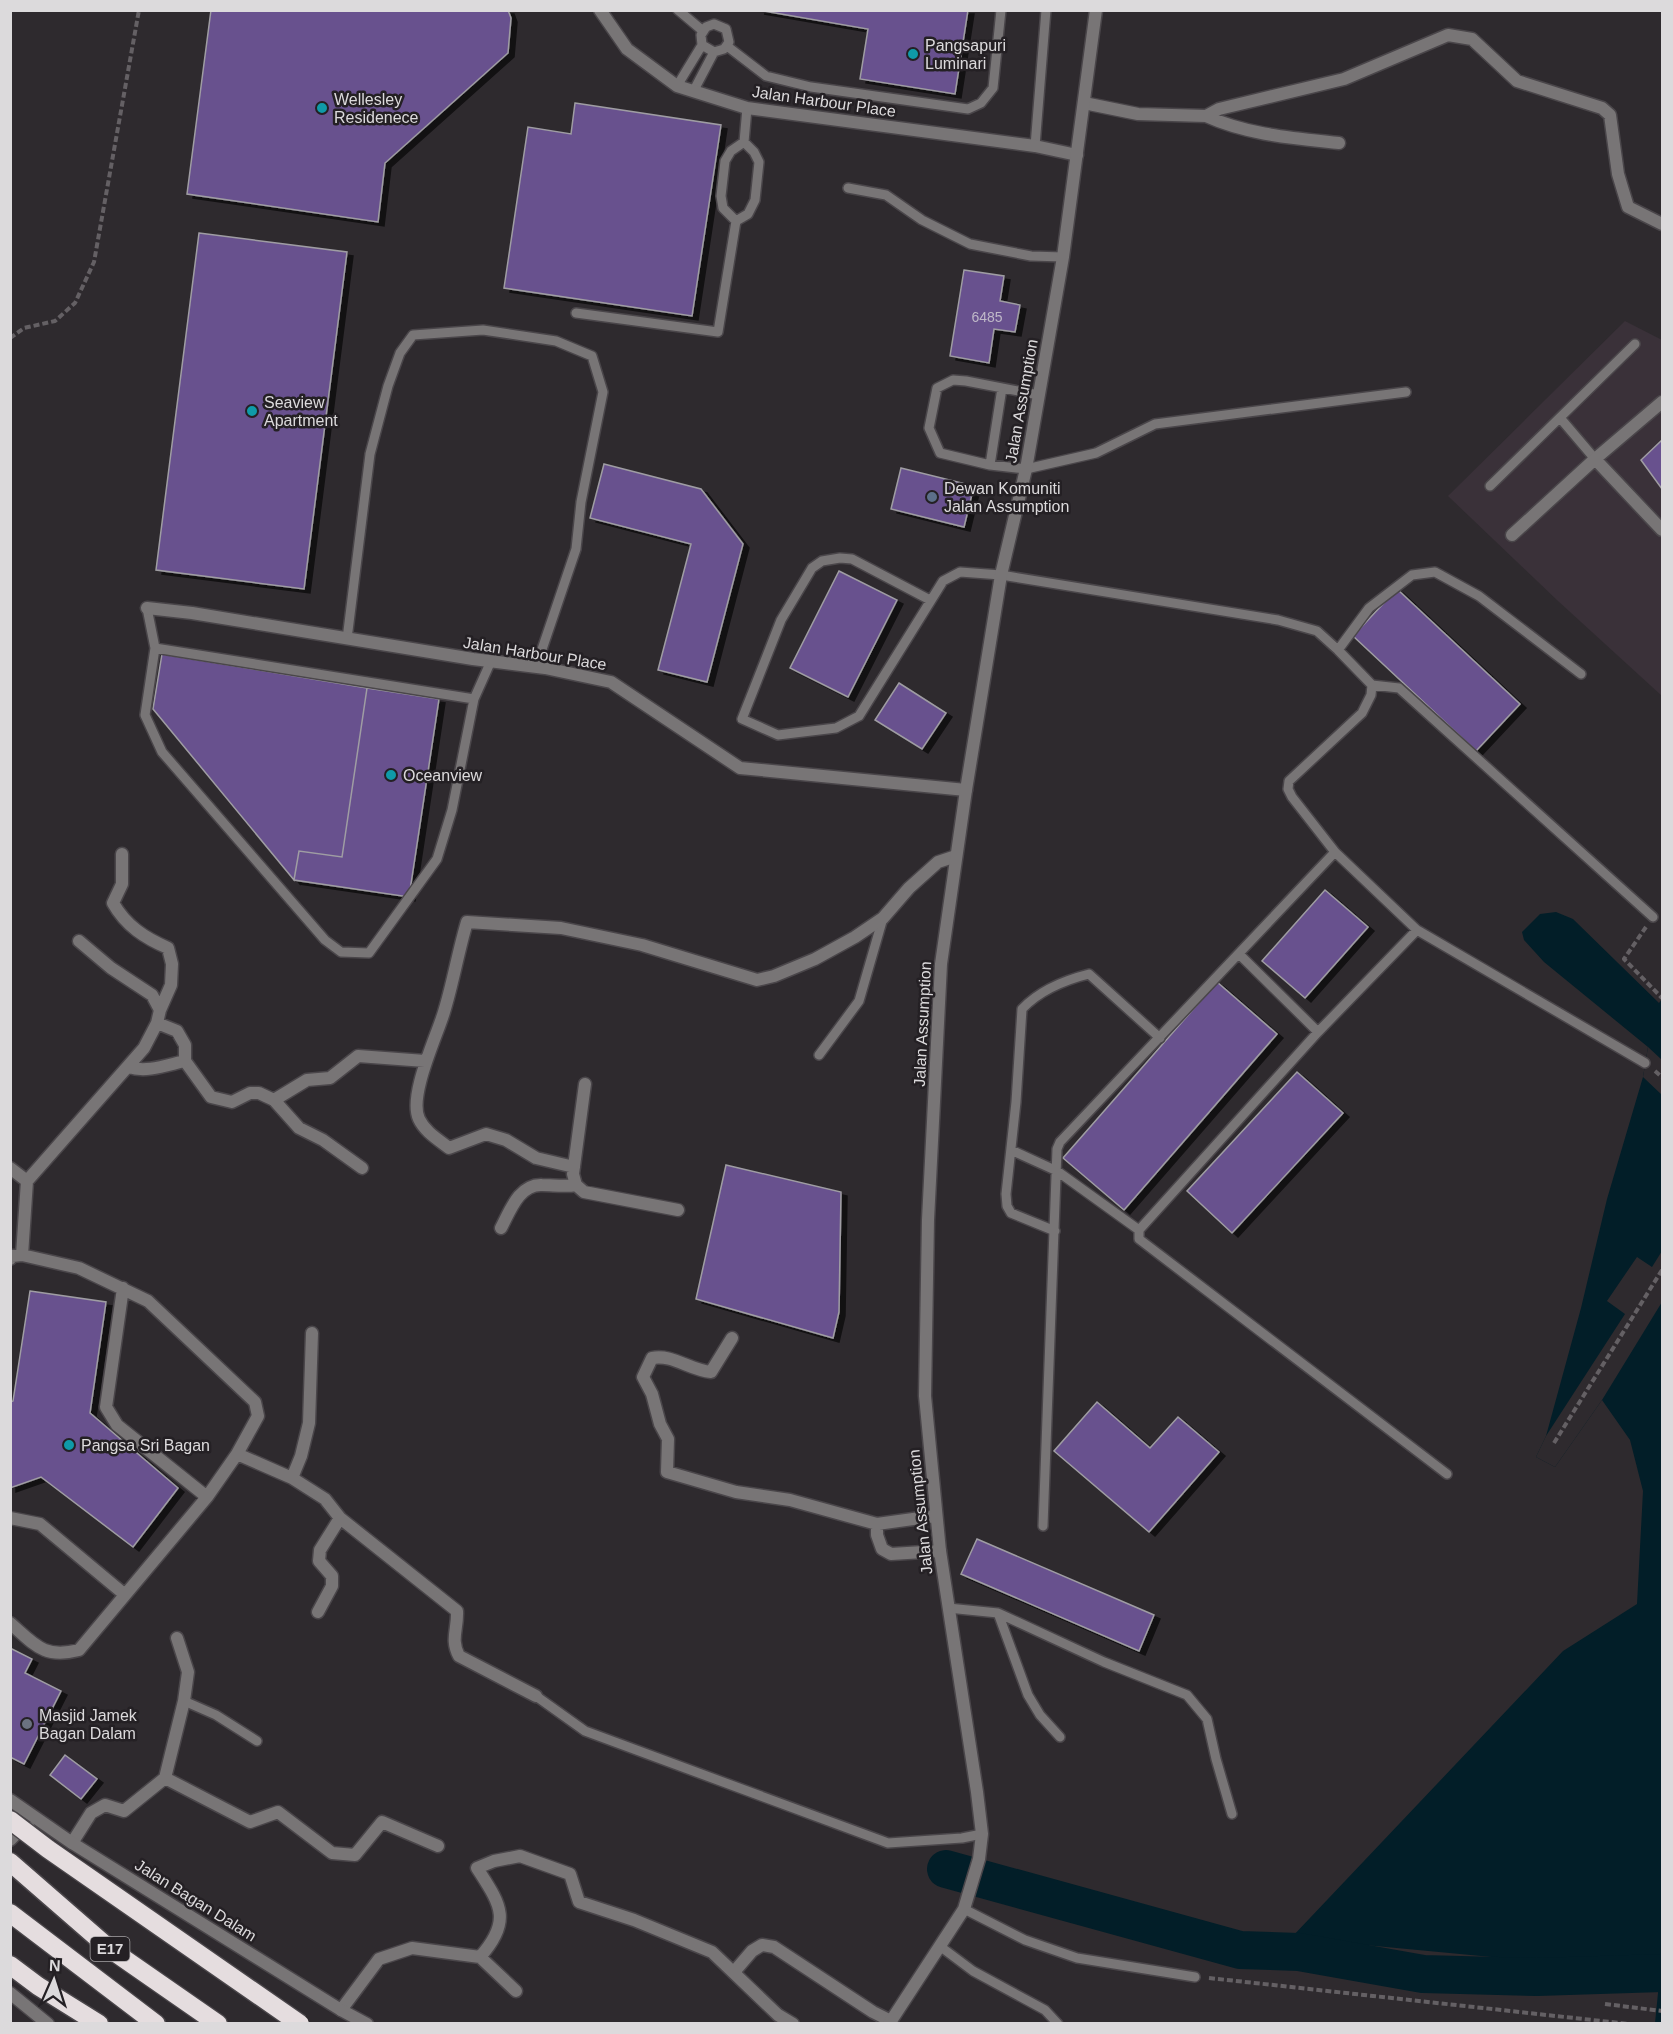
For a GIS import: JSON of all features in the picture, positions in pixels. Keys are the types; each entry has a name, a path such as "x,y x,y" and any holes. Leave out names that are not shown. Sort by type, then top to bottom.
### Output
{"highway":[{"path":"10,1820 48,1849 300,2024"},
{"name":"E17","path":"10,1862 110,1949 218,2024"},
{"name":"E17","path":"10,1913 156,2024"},
{"path":"10,1965 38,1986 99,2024"}],"street":[{"name":"Jalan Harbour Place","path":"600,10 627,48 677,86 747,108 1035,146 1077,155"},
{"name":"Jalan Assumption","path":"890,2022 964,1909 979,1860 982,1834 935,1516 924,1396 928,1220 941,964 966,790 1001,575 1026,469 1063,257 1096,10"},
{"path":"1206,116 1219,109 1344,79 1448,35 1472,39 1517,81 1602,108 1610,115 1617,174 1628,207 1662,224"},
{"path":"1084,103 1138,114 1206,116 1261,134 1339,143"},
{"path":"1512,535 1595,459 1662,402"},
{"path":"1595,459 1662,531"},
{"name":"Jalan Harbour Place","path":"147,608 192,613 490,662 536,667 611,682 740,768 966,790"},
{"path":"10,1623 40,1649 62,1654 79,1650 207,1497 237,1454 258,1416 255,1402 148,1301 79,1268 16,1257 27,1181 144,1048 157,1023 171,985 172,964 168,948 144,937 121,916 113,903 122,884 122,854"},
{"path":"574,1167 536,1158 506,1140 486,1134 449,1148 431,1135 418,1119 417,1105 424,1061 444,1012 457,953 467,922 561,928 642,945 757,980 774,976 815,959 855,937 884,918 909,888 938,862 956,856"},
{"path":"79,940 111,968 152,995 160,1010"},
{"path":"157,1023 177,1031 185,1046 184,1061 211,1097 232,1102 250,1093 259,1093 274,1100 299,1128 323,1140 362,1168"},
{"path":"274,1100 307,1080 330,1078 358,1056 424,1061"},
{"path":"129,1067 137,1070 147,1069 184,1061"},
{"path":"585,1084 573,1174 576,1185 584,1192 678,1210"},
{"path":"10,1168 27,1181"},
{"path":"501,1228 520,1194 528,1187 576,1185"},
{"path":"123,1288 106,1407 117,1425 207,1497"},
{"path":"292,1478 301,1456 309,1423 312,1333"},
{"path":"732,1338 711,1372 700,1371 664,1356 652,1358 647,1367 643,1377 652,1394 660,1424 668,1439 667,1472 736,1492 790,1500 877,1524 935,1516"},
{"path":"237,1454 292,1478 325,1499 340,1518 457,1611 458,1622 453,1644 459,1656 536,1696"},
{"path":"10,1518 40,1524 124,1594"},
{"path":"318,1612 332,1586 332,1576 319,1561 320,1550 340,1518"},
{"path":"877,1524 877,1535 882,1549 891,1554 940,1551"},
{"path":"72,1843 91,1813 105,1805 124,1811 165,1778 184,1701 188,1672 177,1638"},
{"path":"165,1778 250,1822 278,1812 332,1854 355,1855 382,1822 438,1846"},
{"name":"Jalan Bagan Dalam","path":"10,1800 72,1843 367,2024"},
{"path":"10,1840 25,1828 54,1831"},
{"path":"480,1957 493,1943 499,1924 499,1903 477,1868 494,1861 520,1856 570,1874 579,1902 634,1920 712,1952 778,2015 793,2024"},
{"path":"734,1972 752,1951 762,1945 774,1947 890,2022"},
{"path":"341,2010 379,1959 412,1948 480,1957 516,1991"},
{"path":"14,1997 48,2024"}],"lane":[{"path":"678,10 703,31"},
{"path":"727,46 766,76 811,87 968,109 981,103 993,88 1001,10"},
{"path":"1035,146 1046,10"},
{"path":"677,86 702,45 703,31 714,24 723,26 729,33 724,50 714,52 702,45"},
{"path":"694,90 714,52"},
{"path":"744,142 747,108"},
{"path":"735,221 748,214 755,201 759,162 754,152 744,142"},
{"path":"735,221 723,208 722,184 725,161 731,151 744,142"},
{"path":"848,188 886,195 922,220 970,244 1031,256 1063,257"},
{"path":"576,312 718,332 735,221"},
{"path":"347,639 370,454 388,386 400,353 413,335 483,330 525,336 556,341 592,356 603,392 597,433 581,502 576,549 536,667"},
{"path":"1490,486 1635,344"},
{"path":"1039,395 953,380 937,388 929,428 940,453 990,465 1026,469 1096,453 1155,424 1406,392"},
{"path":"990,465 1002,388"},
{"path":"1561,418 1595,459"},
{"path":"930,600 852,559 822,561 812,568 781,620 742,719 778,735 836,728 858,716 943,581 960,572 1001,575 1278,620 1317,631 1372,685 1399,688 1653,917"},
{"path":"1338,650 1369,608 1412,575 1435,572 1479,596 1581,674"},
{"path":"147,608 155,648 146,715 162,752 325,940 341,952 369,953 437,859 452,810 474,699 490,662"},
{"path":"155,648 474,699"},
{"path":"1372,685 1371,695 1362,712 1289,781 1288,789 1292,797 1335,852 1417,930 1645,1064"},
{"path":"1043,1526 1057,1149 1060,1142 1335,852"},
{"path":"819,1054 859,1002 884,918"},
{"path":"1417,930 1318,1032 1139,1230 1139,1239 1447,1474"},
{"path":"1239,954 1318,1032"},
{"path":"1055,1231 1011,1213 1007,1206 1006,1194 1023,1009 1030,1000 1053,987 1089,974 1160,1038"},
{"path":"1011,1150 1057,1171 1139,1230"},
{"path":"948,1608 998,1613 1104,1662 1187,1695 1206,1719 1232,1814"},
{"path":"998,1613 1028,1695 1040,1715 1060,1737"},
{"path":"536,1696 585,1731 888,1843 962,1838 982,1834"},
{"path":"184,1701 216,1715 257,1741"},
{"path":"964,1909 1025,1940 1077,1958 1195,1977"},
{"path":"941,1947 973,1971 1045,2010 1058,2024"}],"path":[{"path":"10,339 24,328 55,321 75,303 94,262 139,10"},
{"path":"1653,917 1624,959 1662,998"},
{"path":"1554,1443 1662,1270"},
{"path":"1195,1977 1629,2024"},
{"path":"1605,2004 1662,2011"}],"shaded area":[{"path":"1625,321 1662,340 1662,696 1448,496"}],"water":[{"path":"1556,912 1573,919 1659,1003 1662,999 1662,2023 1655,2023 1660,1973 1291,1938 1563,1651 1637,1604 1643,1491 1630,1440 1602,1400 1555,1467 1536,1457 1546,1436 1581,1308 1607,1199 1643,1077 1648,1047 1544,962 1524,940 1522,932 1540,914"}],"pier":[{"path":"1648,1047 1662,1060 1662,1095 1643,1077"},
{"path":"1662,1251 1662,1302 1602,1400 1555,1467 1536,1457 1546,1436 1625,1314 1607,1301 1637,1257 1652,1267"}],"building":[{"name":"Wellesley Residenece","path":"211,10 508,10 511,18 508,53 385,163 378,222 187,194"},
{"name":"Pangsapuri Luminari","path":"758,10 968,10 955,94 860,79 868,29"},
{"path":"575,103 721,125 692,316 504,288 528,127 571,134"},
{"name":"Seaview Apartment","path":"199,233 347,252 304,589 156,570"},
{"path":"964,270 1004,276 1000,301 1020,305 1015,332 994,329 989,363 950,356"},
{"path":"1662,440 1662,489 1641,460"},
{"path":"604,464 701,489 743,544 707,682 658,670 691,544 590,518"},
{"name":"Dewan Komuniti Jalan Assumption","path":"901,468 974,486 964,527 891,509"},
{"path":"839,571 897,600 848,697 790,668"},
{"path":"1397,589 1520,704 1476,751 1353,636"},
{"path":"162,654 367,688 342,857 299,851 294,880 153,709"},
{"path":"899,683 946,713 922,749 875,720"},
{"name":"Oceanview","path":"367,688 439,699 409,897 294,880 299,851 342,857"},
{"path":"1325,890 1368,927 1305,998 1262,961"},
{"path":"1217,982 1277,1034 1124,1210 1063,1158"},
{"path":"1297,1072 1343,1113 1232,1233 1187,1191"},
{"path":"726,1165 841,1192 839,1312 833,1338 696,1299"},
{"name":"Pangsa Sri Bagan","path":"30,1291 106,1302 90,1413 178,1488 133,1547 41,1477 10,1488 10,1402 13,1401"},
{"path":"1097,1402 1150,1448 1178,1417 1219,1452 1149,1532 1054,1451"},
{"path":"977,1539 1154,1615 1139,1651 961,1574"},
{"name":"Masjid Jamek Bagan Dalam","path":"10,1648 32,1659 25,1673 61,1691 24,1764 10,1757"},
{"path":"65,1755 97,1779 81,1799 50,1775"}],"waterway":[{"path":"946,1869 1240,1950 1299,1952 1423,1974 1537,1977 1662,1973"}],"place":[{"name":"Pangsapuri Luminari","path":"913,54"},
{"name":"Wellesley Residenece","path":"322,108"},
{"name":"Seaview Apartment","path":"252,411"},
{"name":"Dewan Komuniti Jalan Assumption","path":"932,497"},
{"name":"Oceanview","path":"391,775"},
{"name":"Pangsa Sri Bagan","path":"69,1445"},
{"name":"Masjid Jamek Bagan Dalam","path":"27,1724"}]}
